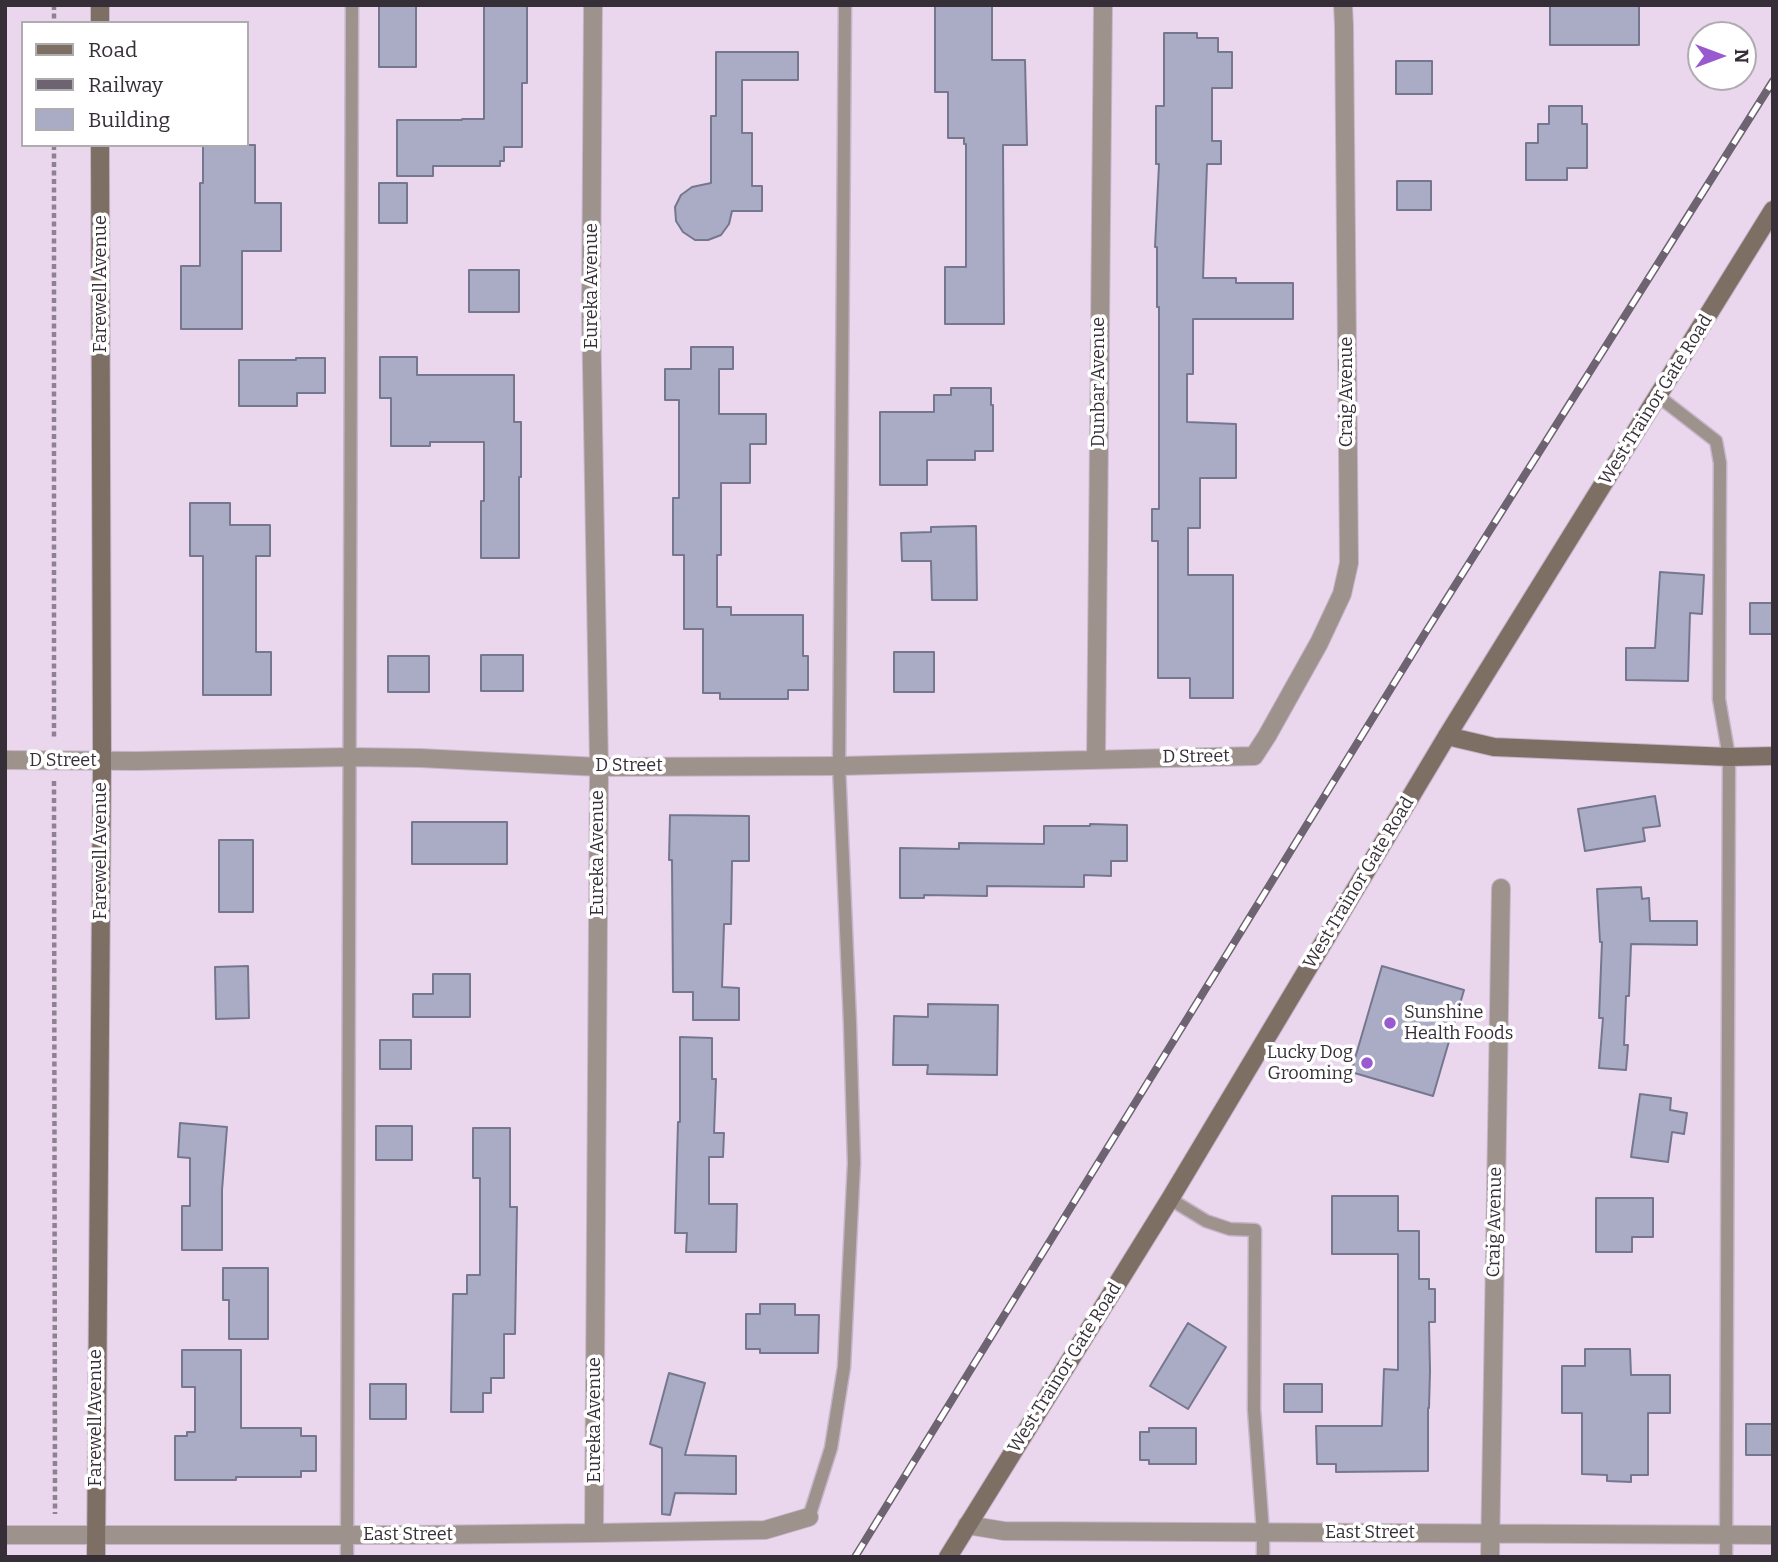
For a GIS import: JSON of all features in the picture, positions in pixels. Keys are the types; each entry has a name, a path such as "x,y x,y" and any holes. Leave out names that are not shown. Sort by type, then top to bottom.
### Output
{"street":[{"name":"Eureka Avenue","path":"593,5 591,311 599,767 594,1534"},
{"name":"Dunbar Avenue","path":"1096,759 1103,5"},
{"name":"Craig Avenue","path":"1254,756 1319,643 1342,594 1349,564 1343,5"},
{"name":"Farewell Avenue","path":"96,1557 102,761 100,147"},
{"name":"West Trainor Gate Road","path":"948,1557 1170,1199 1447,736 1773,210"},
{"path":"1447,736 1494,747 1729,757 1773,756"},
{"name":"D Street","path":"5,760 54,762 350,757 599,767 839,766 1254,756"},
{"name":"Craig Avenue","path":"1490,1557 1501,888"},
{"name":"East Street","path":"5,1535 594,1534 765,1530 808,1517"},
{"name":"East Street","path":"967,1525 1004,1531 1773,1535"}],"lane":[{"path":"347,1557 352,5"},
{"path":"808,1517 831,1448 844,1367 853,1176 850,1023 839,766 845,5"},
{"path":"1658,396 1716,441 1720,463 1719,699 1729,757 1726,1557"},
{"path":"1170,1199 1206,1221 1230,1228 1255,1230 1254,1409 1263,1557"}],"path":[{"path":"54,147 55,1534"}],"building":[{"path":"379,5 416,5 416,67 379,67"},
{"path":"484,5 527,5 527,83 522,83 522,147 504,147 504,161 500,161 500,166 433,166 433,176 397,176 397,120 484,119"},
{"path":"935,5 992,5 992,60 1025,60 1027,145 1003,145 1004,324 945,324 945,267 966,267 966,144 964,138 948,138 948,92 935,92"},
{"path":"1550,5 1639,5 1639,45 1550,45"},
{"path":"1164,33 1197,33 1197,38 1218,38 1218,52 1232,52 1232,88 1212,88 1212,141 1221,141 1221,164 1207,164 1203,278 1236,278 1236,283 1293,283 1293,319 1193,319 1193,374 1187,374 1187,422 1236,424 1236,478 1200,478 1200,528 1188,528 1188,575 1233,575 1233,698 1190,698 1190,678 1158,678 1158,541 1152,541 1152,509 1159,509 1159,307 1155,247 1159,164 1156,164 1156,106 1164,106"},
{"path":"716,52 798,52 798,80 742,80 742,133 752,133 752,186 762,186 762,211 732,211 729,224 721,235 708,240 695,240 683,232 676,221 675,207 681,195 692,187 711,183 711,116 716,116"},
{"path":"1396,61 1432,61 1432,94 1396,94"},
{"path":"1549,106 1582,106 1582,124 1587,124 1587,168 1567,168 1567,180 1526,180 1526,143 1538,143 1538,124 1549,124"},
{"path":"255,145 255,203 281,203 281,251 242,251 242,329 181,329 181,266 200,266 200,183 203,183 203,147"},
{"path":"1397,181 1431,181 1431,210 1397,210"},
{"path":"379,183 407,183 407,223 379,223"},
{"path":"469,270 519,270 519,312 469,312"},
{"path":"691,347 733,347 733,369 719,369 719,414 766,414 766,444 750,444 750,483 721,483 721,555 717,555 717,607 731,607 731,615 803,615 803,656 808,656 808,690 788,690 788,699 720,699 720,693 703,693 703,629 684,629 684,555 673,555 673,498 679,498 679,400 665,400 665,369 691,369"},
{"path":"380,357 417,357 417,375 514,375 514,422 521,422 519,558 481,558 484,442 430,442 430,446 391,446 391,398 380,398"},
{"path":"325,358 325,393 297,393 297,406 239,406 239,360"},
{"path":"951,388 991,388 993,451 975,451 975,460 927,460 927,485 880,485 880,412 934,412 934,395 951,395"},
{"path":"190,503 230,503 230,525 270,525 270,556 256,556 256,652 271,652 271,695 203,695 203,556 190,556"},
{"path":"976,526 977,600 932,600 931,561 902,561 901,533 931,532 931,527"},
{"path":"1660,572 1704,575 1702,614 1690,613 1688,681 1626,680 1626,648 1655,648"},
{"path":"1750,603 1773,603 1773,634 1750,634"},
{"path":"894,652 934,652 934,692 894,692"},
{"path":"481,655 523,655 523,691 481,691"},
{"path":"388,656 429,656 429,692 388,692"},
{"path":"1655,796 1660,826 1643,828 1645,841 1585,851 1578,809"},
{"path":"670,815 749,816 749,861 732,861 731,924 724,924 722,987 739,988 739,1020 693,1020 693,992 673,992"},
{"path":"412,822 507,822 507,864 412,864"},
{"path":"1127,825 1127,861 1111,861 1111,876 1084,875 1084,887 987,886 987,896 924,895 924,898 900,898 900,848 959,849 959,843 1044,844 1044,826"},
{"path":"219,840 253,840 253,912 219,912"},
{"path":"1641,887 1642,899 1649,898 1650,921 1697,921 1697,945 1631,944 1624,1045 1628,1045 1626,1070 1599,1068 1603,1018 1599,1018 1602,942 1597,889"},
{"path":"248,966 249,1018 216,1019 215,967"},
{"path":"1382,966 1464,990 1433,1096 1351,1072"},
{"path":"433,974 470,974 470,1017 413,1017 413,994 433,994"},
{"path":"928,1004 998,1005 997,1075 927,1074 928,1065 893,1065 894,1016 928,1017"},
{"path":"680,1037 712,1038 712,1079 716,1079 714,1133 724,1133 723,1157 709,1157 709,1204 737,1204 736,1252 686,1252 687,1233 675,1233 680,1122"},
{"path":"380,1040 411,1040 411,1069 380,1069"},
{"path":"1640,1094 1671,1098 1670,1110 1687,1113 1684,1134 1672,1132 1668,1162 1631,1157"},
{"path":"180,1123 227,1127 222,1190 222,1250 182,1250 182,1206 190,1206 190,1158 178,1157"},
{"path":"376,1126 412,1126 412,1160 376,1160"},
{"path":"473,1128 510,1128 510,1207 517,1207 515,1334 504,1334 504,1378 491,1378 491,1393 483,1393 483,1412 451,1412 453,1294 467,1294 467,1275 480,1275 480,1178 473,1178"},
{"path":"1332,1196 1398,1196 1398,1231 1419,1231 1419,1279 1429,1279 1429,1289 1435,1289 1435,1322 1429,1322 1428,1471 1336,1472 1336,1464 1317,1464 1316,1426 1382,1426 1384,1369 1398,1370 1398,1254 1332,1254"},
{"path":"1596,1198 1653,1198 1653,1237 1632,1237 1632,1252 1596,1252"},
{"path":"223,1268 268,1268 268,1339 229,1339 229,1300 223,1300"},
{"path":"760,1304 795,1304 795,1315 819,1315 818,1353 760,1353 760,1349 746,1349 746,1314 760,1314"},
{"path":"1188,1323 1226,1347 1188,1409 1150,1386"},
{"path":"1585,1349 1630,1349 1631,1375 1670,1375 1670,1413 1648,1413 1648,1475 1631,1475 1631,1482 1607,1481 1607,1475 1582,1474 1582,1413 1562,1413 1562,1366 1585,1366"},
{"path":"182,1350 241,1350 241,1428 301,1428 301,1436 316,1436 316,1471 301,1471 301,1477 175,1480 175,1436 187,1436 187,1432 195,1432 195,1387 182,1387"},
{"path":"669,1373 705,1383 685,1455 736,1456 736,1494 675,1493 670,1515 662,1514 662,1448 650,1444"},
{"path":"370,1384 406,1384 406,1419 370,1419"},
{"path":"1284,1384 1322,1384 1322,1412 1284,1412"},
{"path":"1746,1424 1773,1424 1773,1455 1746,1455"},
{"path":"1149,1428 1196,1428 1196,1464 1149,1464 1149,1460 1140,1460 1140,1432 1149,1432"}],"railway":[{"path":"855,1557 1427,630 1773,81"}],"place":[{"name":"Sunshine Health Foods","path":"1390,1023"},
{"name":"Lucky Dog Grooming","path":"1367,1063"}]}
